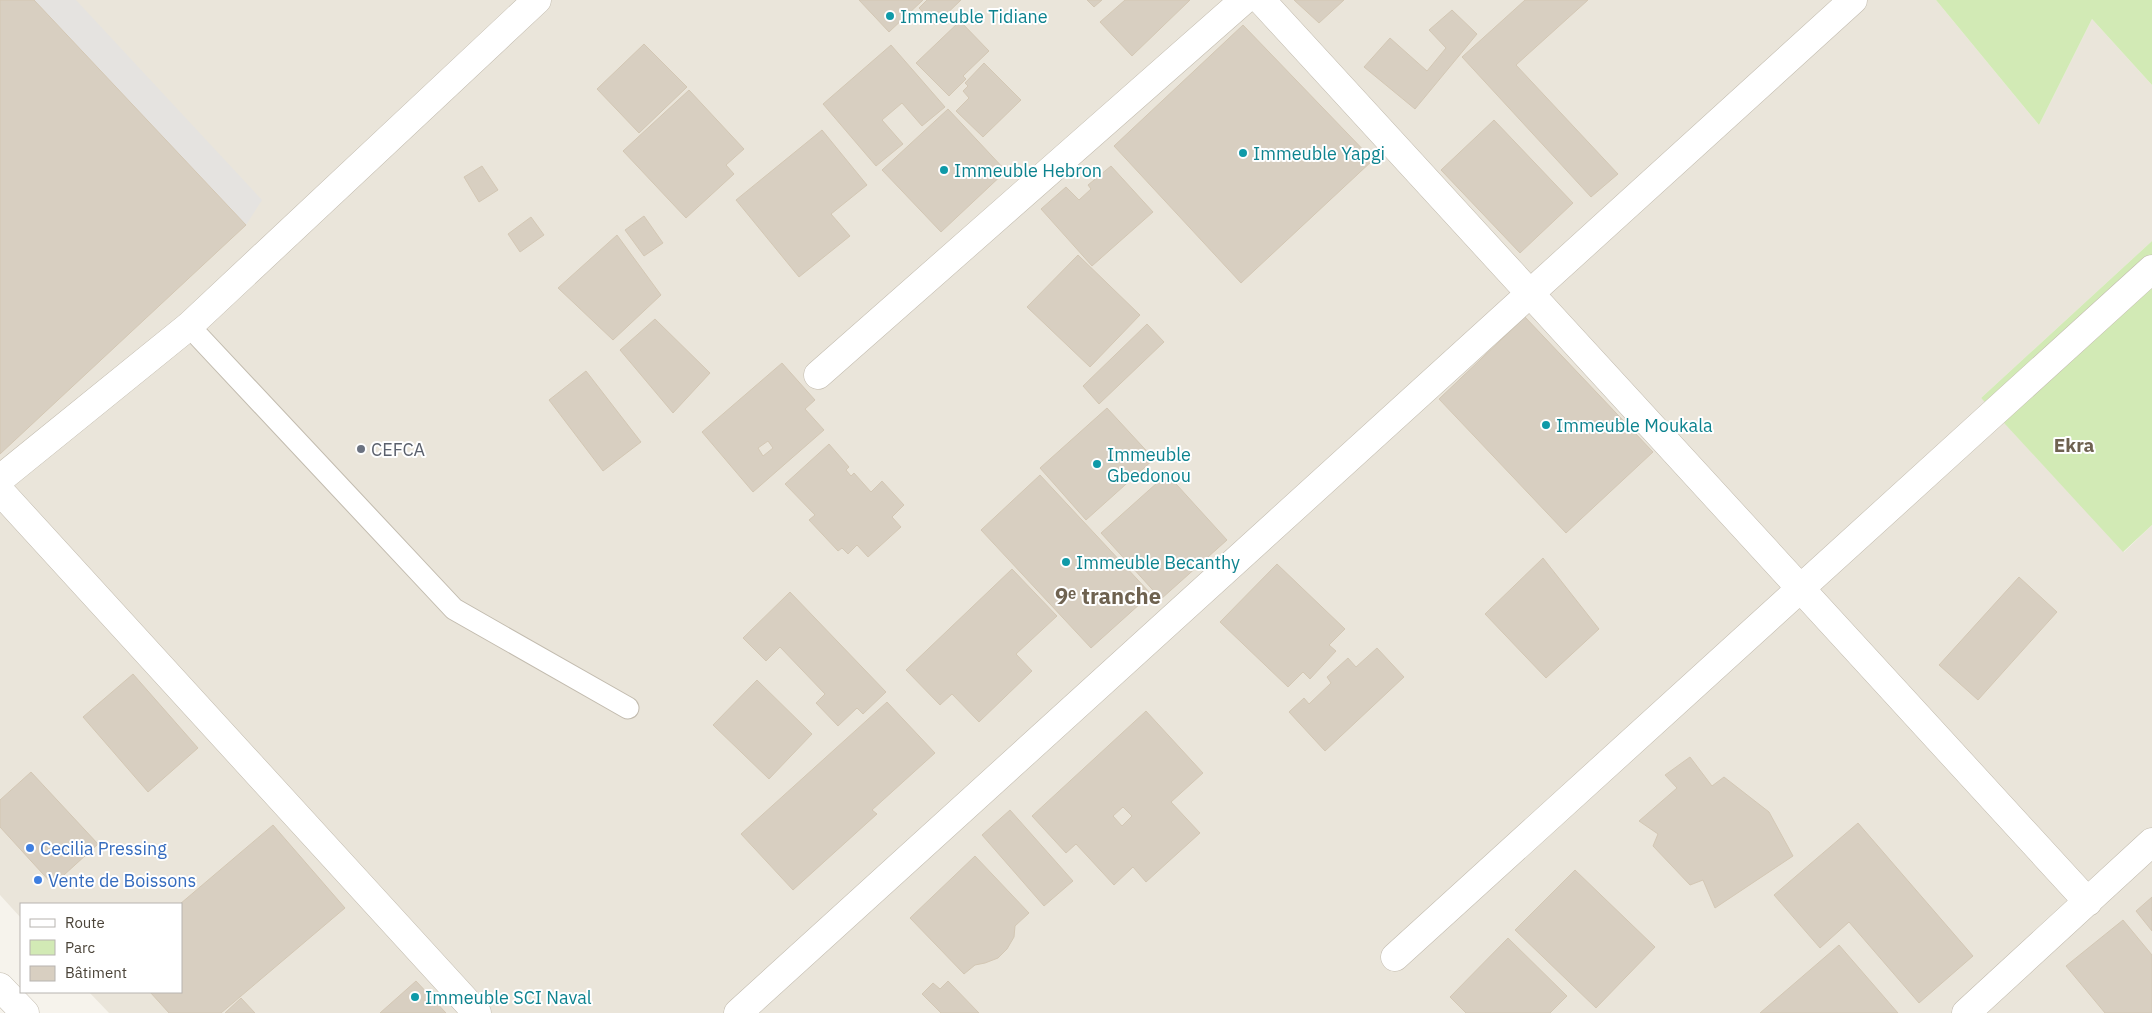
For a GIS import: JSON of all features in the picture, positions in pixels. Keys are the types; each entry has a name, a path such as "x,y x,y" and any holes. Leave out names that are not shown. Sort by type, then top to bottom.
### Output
{"street":[{"path":"0,479 188,326 537,0"},
{"path":"818,375 1244,0"},
{"path":"1261,0 2088,902"},
{"path":"738,1013 1852,0"},
{"path":"1396,957 2152,269"},
{"path":"0,491 478,1013"},
{"path":"1966,1013 2152,842"},
{"path":"0,987 25,1013"}],"lane":[{"path":"188,326 454,609 628,708"}],"shaded area":[{"path":"0,0 1936,0 2039,125 2092,19 2152,85 2152,241 1981,398 2124,552 2152,525 2152,1013 109,1013 90,993 182,993 182,903 20,903 20,917 0,895"},
{"path":"34,0 76,0 262,200 246,225"}],"green space":[{"path":"1936,0 2152,0 2152,85 2092,19 2039,125"},
{"path":"2152,241 2152,525 2123,552 1981,398"}],"building":[{"path":"0,0 34,0 246,225 0,454"},
{"name":"Immeuble Tidiane","path":"859,0 923,0 889,32"},
{"path":"927,0 961,0 935,25 919,8"},
{"path":"1087,0 1102,0 1094,7"},
{"path":"1125,0 1190,0 1132,56 1100,22"},
{"path":"1294,0 1344,0 1319,23"},
{"path":"1525,0 1588,0 1516,65 1618,174 1591,197 1462,57"},
{"path":"1452,10 1477,34 1415,109 1364,67 1390,38 1427,71 1446,48 1429,30"},
{"path":"960,21 989,51 963,76 966,79 949,96 916,63"},
{"name":"Immeuble Yapgi","path":"1243,25 1373,160 1241,283 1114,146"},
{"path":"644,44 687,87 639,133 597,89"},
{"path":"891,45 945,107 922,126 902,103 882,120 903,144 876,166 823,104"},
{"path":"984,63 1021,100 983,137 956,111 969,98 963,91 968,86 965,83"},
{"path":"689,90 744,149 726,165 734,174 686,218 623,151"},
{"name":"Immeuble Hebron","path":"948,109 1006,171 941,232 882,170"},
{"path":"1494,120 1573,203 1520,253 1441,170"},
{"path":"822,130 867,185 831,214 850,236 799,277 736,200"},
{"path":"482,166 498,190 479,202 464,177"},
{"path":"1111,166 1153,212 1092,266 1041,209 1066,187 1079,200 1091,189 1088,185"},
{"path":"644,216 663,243 644,256 625,230"},
{"path":"531,217 544,235 520,252 508,234"},
{"path":"617,235 661,295 613,340 558,288"},
{"path":"1078,255 1140,315 1090,367 1027,307"},
{"name":"Immeuble Moukala","path":"1525,317 1653,452 1566,533 1439,399"},
{"path":"655,319 710,373 673,413 620,350"},
{"path":"1147,324 1164,342 1099,404 1083,386"},
{"path":"782,363 815,400 805,409 824,430 753,492 702,432","holes":["768,441 773,448 763,456 758,448"]},
{"path":"586,371 641,442 603,471 549,400"},
{"name":"Immeuble Gbedonou","path":"1107,408 1154,459 1086,520 1040,468"},
{"path":"829,444 849,467 846,470 851,476 854,473 871,492 882,481 904,505 892,517 901,527 868,557 857,545 848,554 842,548 838,551 809,520 815,515 785,484"},
{"path":"1167,474 1227,540 1161,599 1101,533"},
{"name":"Immeuble Becanthy","path":"1040,475 1151,594 1091,648 981,530"},
{"path":"1543,558 1599,629 1546,678 1485,614"},
{"path":"1277,564 1345,629 1329,645 1336,651 1310,679 1303,672 1288,687 1220,622"},
{"path":"1012,569 1057,616 1016,654 1032,671 979,722 952,694 940,705 906,670"},
{"path":"2019,577 2057,612 1978,700 1939,665"},
{"path":"790,592 886,692 863,714 857,708 838,726 816,703 825,694 780,647 766,661 743,638"},
{"path":"1377,648 1404,677 1325,751 1289,712 1304,698 1309,704 1331,683 1327,677 1348,658 1356,667"},
{"path":"133,674 198,748 148,792 83,717"},
{"path":"757,680 812,734 769,779 713,725"},
{"path":"887,702 935,753 872,810 877,814 793,890 741,834"},
{"path":"1146,711 1203,773 1171,802 1200,833 1146,882 1133,867 1114,885 1076,844 1066,853 1032,816","holes":["1123,807 1132,816 1122,826 1113,816"]},
{"path":"1690,757 1712,786 1724,777 1769,812 1793,856 1715,908 1703,880 1690,885 1653,846 1658,834 1639,821 1677,788 1665,775"},
{"path":"31,772 98,844 53,885 0,827 0,800"},
{"path":"1010,810 1073,881 1044,906 982,835"},
{"path":"1858,823 1973,956 1919,1003 1849,922 1820,948 1774,895"},
{"path":"273,825 345,908 221,1013 169,1013 151,993 182,993 181,903"},
{"path":"975,856 1029,913 1015,926 1014,937 1007,949 998,958 975,965 964,974 910,918"},
{"path":"1575,870 1655,947 1596,1008 1515,930"},
{"path":"2152,897 2152,931 2136,911"},
{"path":"2123,920 2152,955 2152,1013 2105,1013 2066,966"},
{"path":"1508,938 1567,996 1550,1013 1466,1013 1450,997"},
{"path":"1839,945 1898,1013 1760,1013"},
{"name":"Immeuble SCI Naval","path":"416,981 446,1013 380,1013"},
{"path":"948,981 979,1013 941,1013 922,994 933,983 940,989"},
{"path":"241,998 255,1013 225,1013"}],"place":[{"name":"Immeuble Tidiane","path":"890,16"},
{"name":"Immeuble Yapgi","path":"1243,153"},
{"name":"Immeuble Hebron","path":"944,170"},
{"name":"Immeuble Moukala","path":"1546,425"},
{"name":"CEFCA","path":"361,449"},
{"name":"Immeuble Gbedonou","path":"1097,464"},
{"name":"Immeuble Becanthy","path":"1066,562"},
{"name":"Cecilia Pressing","path":"30,848"},
{"name":"Vente de Boissons","path":"38,880"},
{"name":"Immeuble SCI Naval","path":"415,997"}],"district":[{"name":"Ekra","path":"2074,445"},
{"name":"9ᵉ tranche","path":"1108,595"}]}
